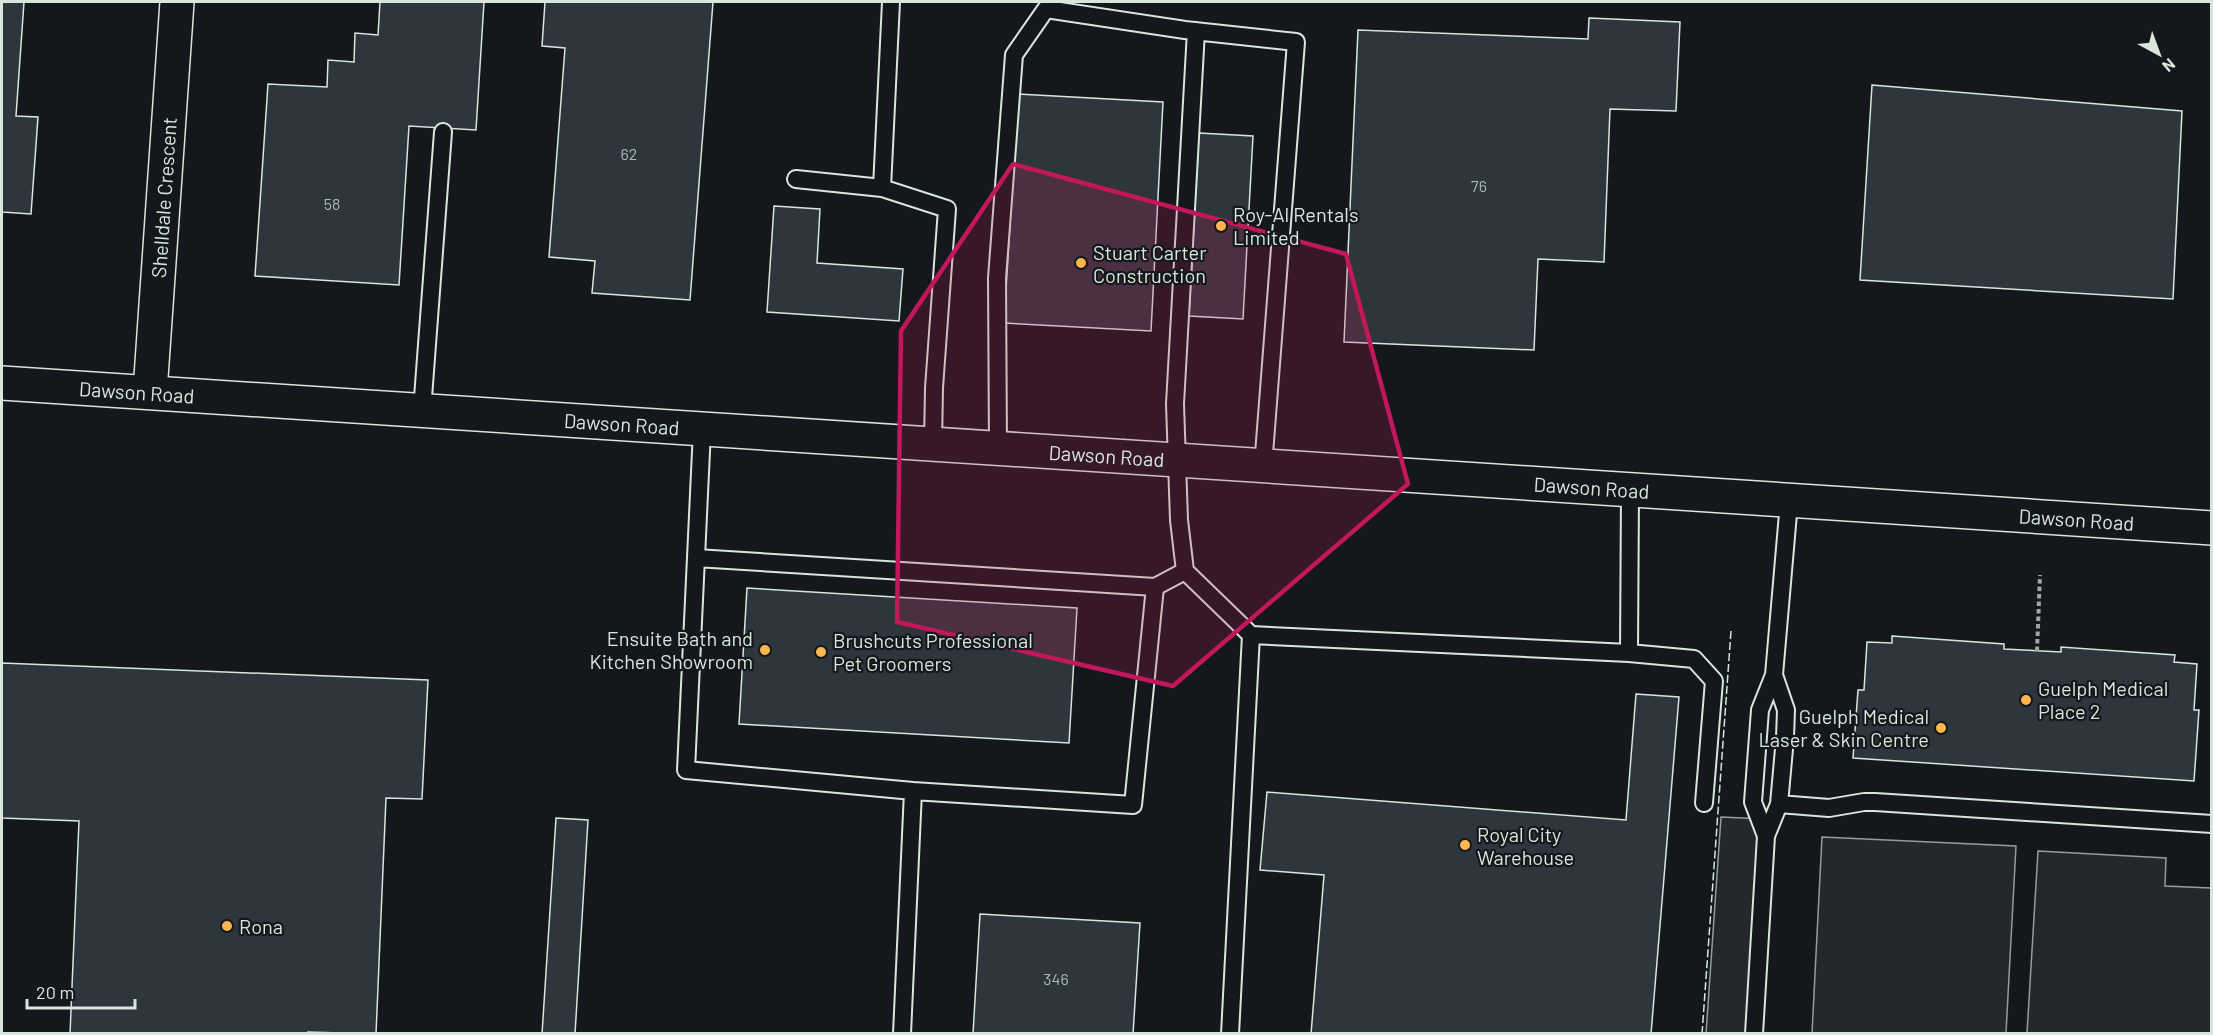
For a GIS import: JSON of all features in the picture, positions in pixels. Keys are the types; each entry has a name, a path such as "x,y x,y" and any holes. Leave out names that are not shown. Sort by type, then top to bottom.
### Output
{"street":[{"name":"Shelldale Crescent","path":"150,392 177,2"},
{"name":"Dawson Road","path":"2,383 2211,528"}],"lane":[{"path":"882,188 891,2"},
{"path":"998,449 997,278 1014,55 1046,9 1196,31 1296,42 1263,467"},
{"path":"1196,31 1175,404 1179,520 1185,571 1251,634 1629,653 1694,659 1714,681 1704,803"},
{"path":"423,411 443,132"},
{"path":"795,179 882,188 946,209 934,388 933,445"},
{"path":"702,430 686,770 913,791 1133,805 1155,587"},
{"path":"1629,653 1630,491"},
{"path":"1766,836 1753,802 1760,710 1774,675 1789,502"},
{"path":"696,558 1155,587 1185,571"},
{"path":"1230,1034 1251,634"},
{"path":"1754,1034 1766,836 1779,804 1786,710 1774,675"},
{"path":"902,1034 913,791"},
{"path":"1779,804 1829,808 1875,802 2211,824"}],"path":[{"path":"2037,651 2040,575"}],"highlighted area":[{"path":"1013,164 1346,254 1408,484 1173,686 897,622 901,331"}],"shaded area":[{"path":"1721,817 1765,819 1751,1033 1706,1034"},
{"path":"1822,837 2016,846 2006,1033 1812,1033"},
{"path":"2038,851 2166,858 2165,886 2211,888 2211,1033 2027,1033"}],"building":[{"path":"2,2 24,2 16,116 38,117 31,214 2,212"},
{"path":"380,2 484,2 476,130 409,126 399,285 255,276 268,84 327,87 328,60 354,62 355,33 378,35"},
{"path":"545,2 713,2 690,300 592,293 595,261 549,257 565,48 542,46"},
{"path":"1589,18 1680,22 1676,111 1610,109 1604,262 1538,259 1534,350 1344,342 1358,30 1588,39"},
{"path":"1872,85 2182,111 2173,299 1860,280"},
{"name":"Stuart Carter Construction","path":"1018,94 1163,102 1151,331 1004,323"},
{"name":"Roy-Al Rentals Limited","path":"1199,133 1253,136 1243,319 1189,316"},
{"path":"774,206 820,209 817,263 903,269 899,321 767,312"},
{"path":"747,588 1077,608 1069,743 739,724"},
{"name":"Guelph Medical Place 2","path":"1892,636 2004,644 2004,649 2061,652 2061,647 2175,655 2174,662 2197,664 2194,710 2199,710 2194,781 1853,758 1858,690 1864,690 1867,642 1892,643"},
{"name":"Rona","path":"2,663 428,680 422,799 386,798 376,1034 308,1032 308,1034 70,1034 79,821 2,818"},
{"name":"Royal City Warehouse","path":"1636,694 1679,697 1651,1034 1311,1034 1324,875 1260,870 1267,792 1626,820"},
{"path":"556,818 588,820 575,1034 542,1034"},
{"path":"980,914 1140,923 1133,1034 973,1034"}],"fence":[{"path":"1702,1034 1731,631"}],"place":[{"name":"Roy-Al Rentals Limited","path":"1221,226"},
{"name":"Stuart Carter Construction","path":"1081,263"},
{"name":"Ensuite Bath and Kitchen Showroom","path":"765,650"},
{"name":"Brushcuts Professional Pet Groomers","path":"821,652"},
{"name":"Guelph Medical Place 2","path":"2026,700"},
{"name":"Guelph Medical Laser & Skin Centre","path":"1941,728"},
{"name":"Royal City Warehouse","path":"1465,845"},
{"name":"Rona","path":"227,926"}]}
